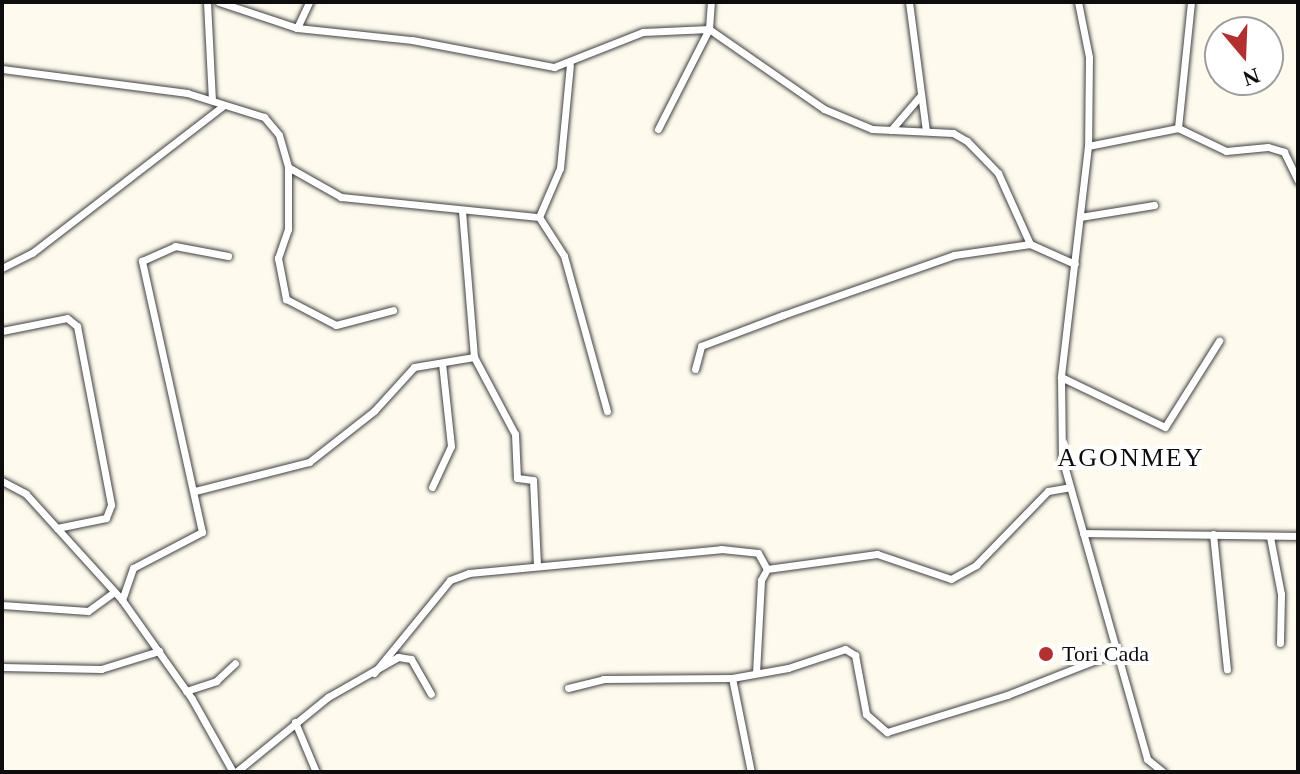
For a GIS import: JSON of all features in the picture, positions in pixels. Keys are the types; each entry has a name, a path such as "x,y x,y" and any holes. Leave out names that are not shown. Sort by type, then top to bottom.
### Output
{"street":[{"path":"207,2 212,100"},
{"path":"219,2 297,28 412,40 530,66 570,65 643,32 709,29 824,109 872,129 953,133 982,152 1030,244"},
{"path":"297,28 309,2"},
{"path":"658,129 709,29 711,2"},
{"path":"909,2 926,131"},
{"path":"1078,2 1089,57 1088,146 1061,377 1062,458 1150,772"},
{"path":"1178,128 1191,2"},
{"path":"539,217 560,168 570,65"},
{"path":"2,69 212,100 254,112 274,127 288,167 288,229 278,258 286,299 336,325 393,310"},
{"path":"891,130 922,93"},
{"path":"2,268 32,253 224,105"},
{"path":"1088,146 1178,128 1226,151 1268,147 1284,152 1298,181"},
{"path":"288,167 341,197 539,217"},
{"path":"1080,217 1154,205"},
{"path":"462,211 474,357 515,434 517,478 533,480 537,566"},
{"path":"539,217 564,256 607,411"},
{"path":"695,369 701,346 954,255 1030,244 1075,264"},
{"path":"122,600 133,568 202,532 142,261 175,246 228,256"},
{"path":"2,331 67,318 77,326 111,505 99,521 57,528"},
{"path":"1061,377 1165,427 1219,341"},
{"path":"195,491 309,462 382,404 406,373 474,357"},
{"path":"432,487 451,446 442,363"},
{"path":"2,481 26,494 122,600 186,691 234,772 295,722 405,656 431,694"},
{"path":"767,569 877,554 951,579 976,565 1048,491 1070,487"},
{"path":"1083,533 1298,536"},
{"path":"1213,534 1227,669"},
{"path":"1270,537 1281,594 1280,643"},
{"path":"374,673 450,580 491,568 721,549 758,553 767,569"},
{"path":"756,673 761,580 767,569"},
{"path":"2,605 88,611 114,592"},
{"path":"568,688 603,679 732,678 852,650 866,714 887,732 1007,695 1116,652"},
{"path":"2,667 101,669 159,651"},
{"path":"186,691 216,681 235,663"},
{"path":"732,678 751,772"},
{"path":"295,722 316,772"},
{"path":"1147,759 1163,772"}],"place":[{"name":"Tori Cada","path":"1046,654"}],"district":[{"name":"AGONMEY","path":"1131,458"}]}
